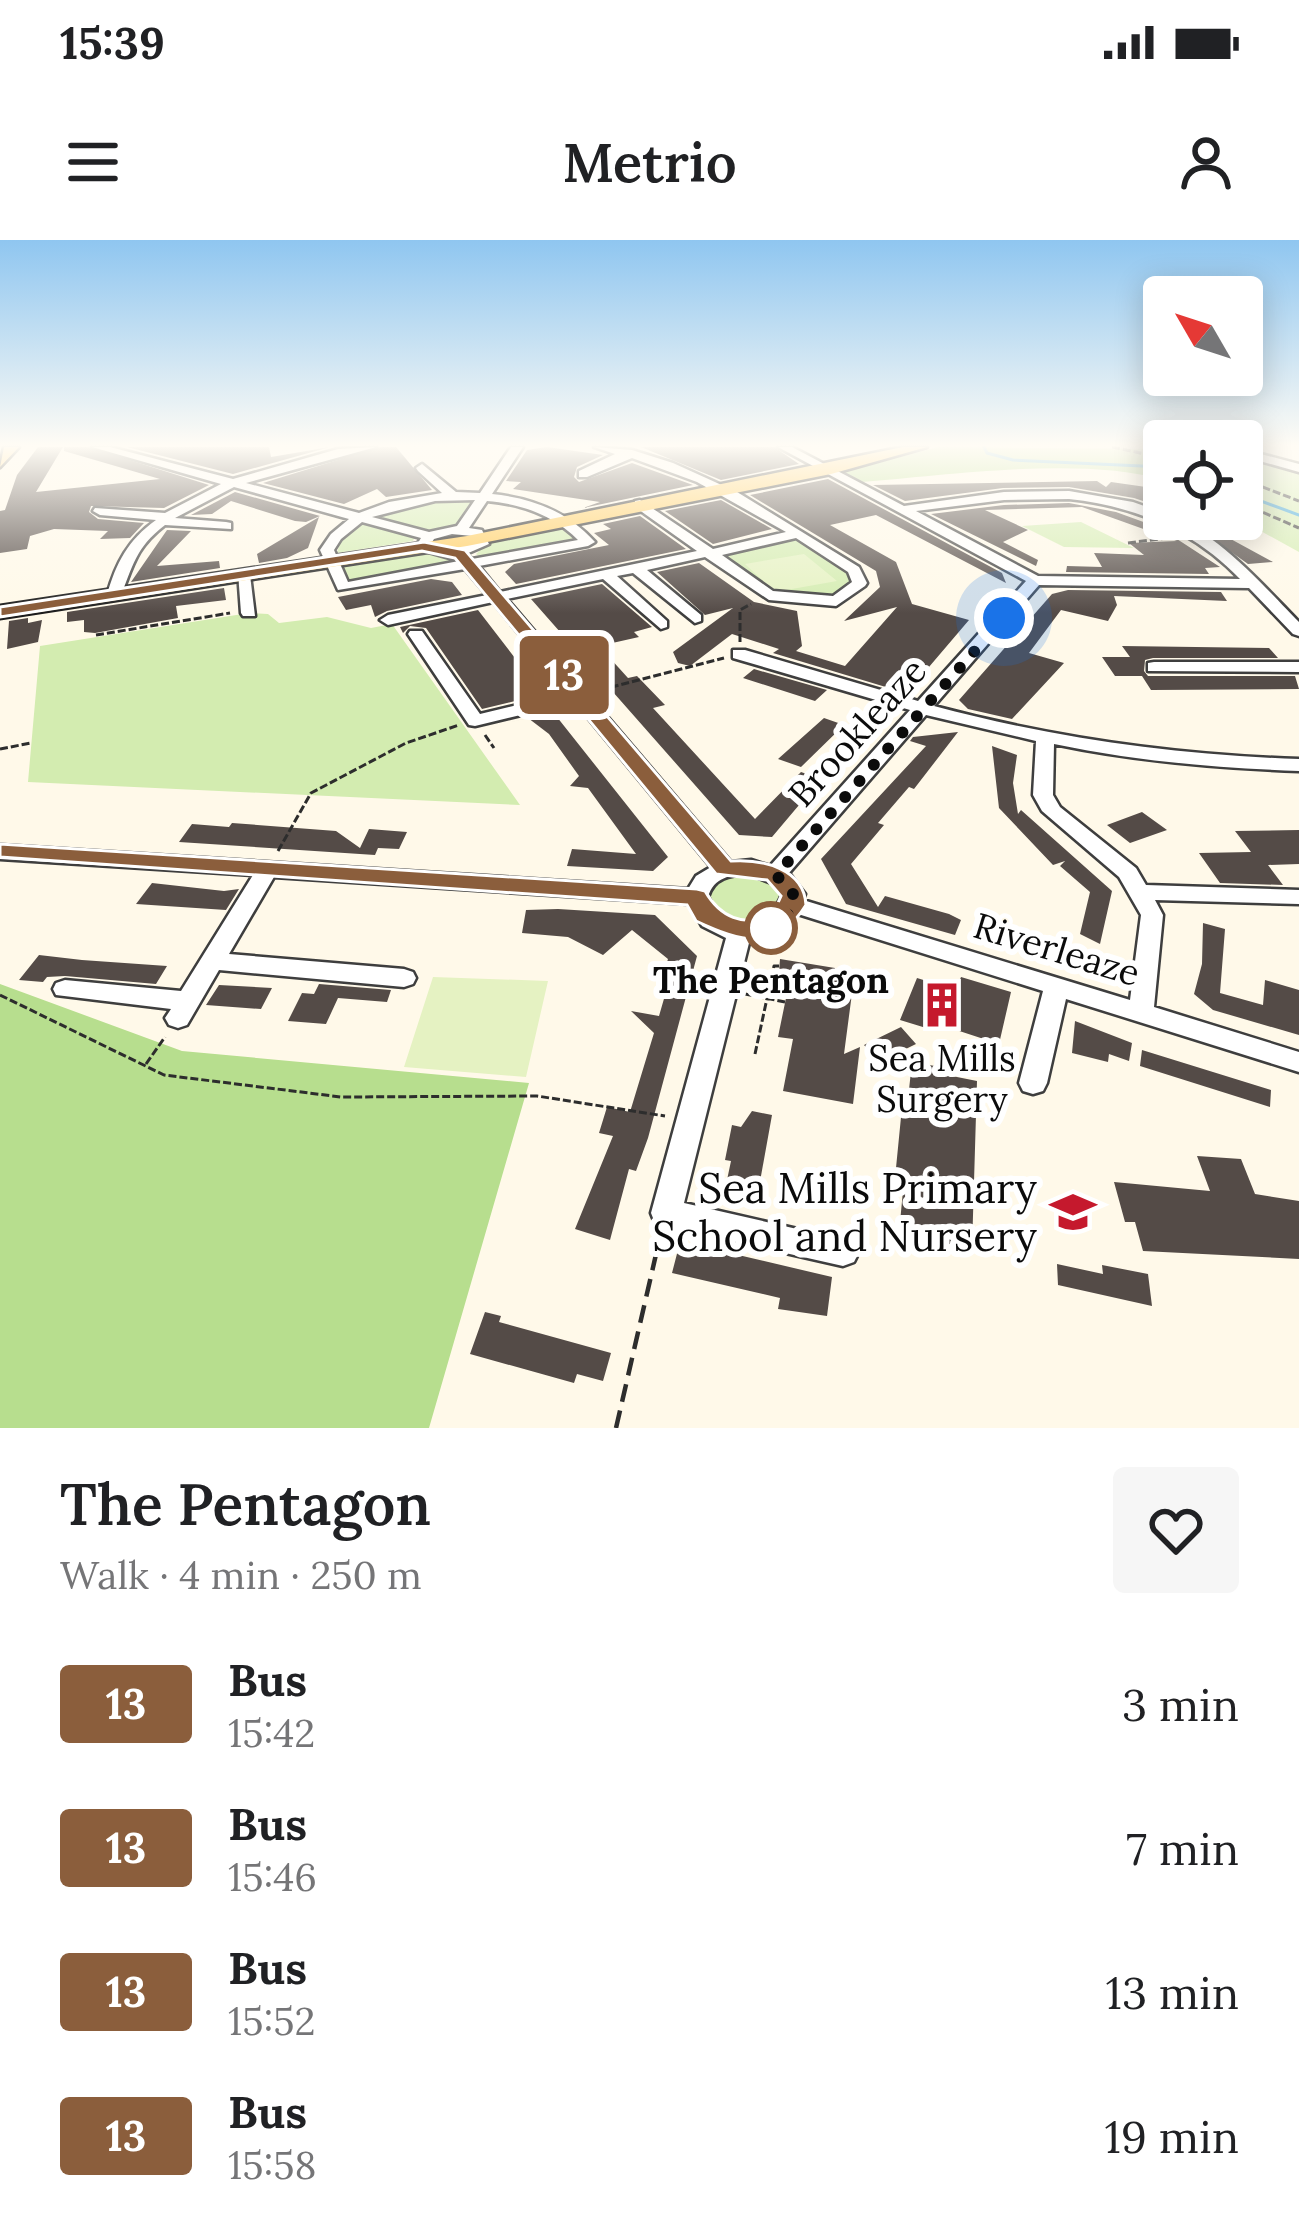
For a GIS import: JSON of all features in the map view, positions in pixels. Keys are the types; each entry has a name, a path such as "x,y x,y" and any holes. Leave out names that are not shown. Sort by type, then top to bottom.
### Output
{"main road":[{"path":"0,612 330,561 426,541 481,536 649,502"}],"street":[{"path":"115,595 128,556 166,519 196,502"},
{"path":"305,502 360,517 426,541 441,554 465,559 725,869"},
{"path":"410,502 360,517 328,544 330,561 347,589 465,559 588,542 564,520 521,502"},
{"path":"461,530 479,502"},
{"path":"640,504 769,595 836,601 860,583 854,571 745,502"},
{"path":"893,502 1035,580 1256,584"},
{"path":"905,509 956,502"},
{"path":"100,511 226,526"},
{"path":"426,541 461,530 481,536 482,544 465,559"},
{"path":"388,620 797,534"},
{"path":"1201,540 1256,584 1299,632"},
{"path":"636,568 694,618"},
{"path":"244,575 249,612"},
{"path":"607,575 661,624"},
{"name":"Brookleaze","path":"776,875 1035,580"},
{"path":"416,634 476,721 581,695"},
{"path":"739,654 921,710 1045,740 1159,755 1299,765"},
{"path":"1154,667 1299,667"},
{"path":"1045,740 1042,795 1052,811 1128,873 1152,915 1141,1013"},
{"path":"0,852 697,897"},
{"path":"751,867 776,875 793,894 794,905 782,922 740,931 705,915 697,897 704,880 725,869 751,867"},
{"path":"65,988 183,1010 268,868"},
{"path":"1142,892 1299,897"},
{"name":"Riverleaze","path":"794,905 1299,1062"},
{"path":"740,931 725,991 714,1072 690,1121 666,1213 843,1252"},
{"path":"212,961 404,978"},
{"path":"1033,1083 1056,987"}],"path":[{"path":"1263,512 1299,528"},
{"path":"1127,543 1149,540"},
{"path":"581,695 739,654 740,610 769,595"},
{"path":"96,634 249,612"},
{"path":"268,868 311,793 406,743 476,721"},
{"path":"817,768 854,730"},
{"path":"0,749 32,743"},
{"path":"755,1054 774,966 779,966"},
{"path":"725,991 785,1002"},
{"path":"0,994 164,1075 340,1097 537,1096 690,1121"},
{"path":"146,1065 183,1010"},
{"path":"616,1428 666,1213"}],"green space":[{"path":"420,502 475,502 457,526 422,531 372,516"},
{"path":"1263,502 1299,502 1299,552 1263,532"},
{"path":"1081,522 1134,548 1064,547 1022,526"},
{"path":"362,523 415,536 413,541 337,553 341,537"},
{"path":"566,526 580,541 483,560 476,554 490,541"},
{"path":"795,539 845,569 853,582 837,597 775,595 716,555"},
{"path":"416,553 453,557 457,564 357,585 345,581 338,567"},
{"path":"804,554 837,581 775,592 745,564"},
{"path":"249,613 268,614 279,623 327,617 371,628 392,624 520,805 28,782 40,646"},
{"path":"752,873 774,884 785,904 749,923 736,924 715,915 707,889 729,874"},
{"path":"433,977 548,981 526,1077 404,1067"},
{"path":"0,984 182,1051 529,1083 429,1428 0,1428"}],"building":[{"path":"8,502 175,502 164,508 91,506 89,512 98,519 144,523 130,538 100,539 108,531 54,529 30,536 27,549 0,553 0,511"},
{"path":"215,502 229,502 212,514 191,515"},
{"path":"236,502 272,502 320,516 295,521"},
{"path":"725,502 772,529 713,544 665,511"},
{"path":"762,502 871,502 1002,573 1006,583 876,515 830,525 896,562 912,604 969,620 923,674 899,691 773,653 779,649 732,634 690,666 678,663 673,652 733,608 705,615 657,572 699,563 754,602 797,611 802,646 796,651 845,666 897,607 844,621 880,587 876,571"},
{"path":"1069,503 1116,512 1143,522 1143,529 1082,507 985,510 1028,530 1003,542 1038,560 1036,566 931,514"},
{"path":"640,516 686,549 516,584 505,572 514,564 609,545 594,533 611,529 603,524"},
{"path":"319,517 308,548 259,563 257,554"},
{"path":"167,530 191,531 157,566 219,561 220,568 131,582"},
{"path":"1214,540 1233,540 1273,562 1248,564"},
{"path":"1177,541 1220,567 1205,568 1209,574 1066,572 1067,566 1102,567 1094,553 1144,555 1129,543"},
{"path":"431,579 452,582 462,595 375,617 371,605 346,610 338,597"},
{"path":"602,584 652,627 634,632 639,637 599,646 628,678 637,676 665,705 653,708 755,819 801,772 821,779 772,837 739,835 531,599"},
{"path":"224,588 226,600 176,606 178,618 95,633 84,632 84,620 67,622 67,612"},
{"path":"1068,590 1221,592 1227,601 1114,596 1117,605 1108,621 1061,610 1029,653 1064,663 1012,719 968,709 959,700 1052,594"},
{"path":"478,610 540,695 482,709 426,628 410,626 403,633 400,627"},
{"path":"28,618 28,623 42,620 38,642 7,649 9,621"},
{"path":"1122,646 1269,648 1278,658 1153,658 1145,660 1144,671 1148,676 1295,676 1299,689 1151,690 1142,676 1115,676 1102,657 1130,657"},
{"path":"754,669 827,690 815,701 743,678"},
{"path":"553,712 668,857 653,871 567,866 572,849 636,854 588,788 570,786 579,776 549,734 528,718 486,728"},
{"path":"824,718 844,725 801,767 778,759"},
{"path":"958,732 914,789 909,787 878,823 884,825 851,864 878,907 885,896 949,914 961,920 955,935 846,904 821,859 926,746 910,741 913,737"},
{"path":"992,746 1017,755 1013,783 1018,814 1021,810 1112,891 1100,944 1080,934 1090,892 1060,866 1065,861 1053,865 999,808"},
{"path":"1142,812 1167,830 1130,843 1107,825"},
{"path":"232,823 336,831 360,848 369,829 407,832 399,849 378,848 375,855 179,842 192,824 229,827"},
{"path":"1299,830 1299,864 1268,865 1283,885 1220,883 1199,853 1251,852 1235,831"},
{"path":"152,883 239,889 226,910 136,904"},
{"path":"526,910 655,915 697,956 648,1138 636,1171 629,1169 610,1240 575,1229 613,1136 599,1133 607,1107 630,1112 654,1033 631,1011 659,1016 670,978 662,977 668,959 632,930 603,955 568,937 522,933"},
{"path":"1203,923 1225,929 1220,993 1263,1005 1265,980 1299,990 1299,1035 1213,1010 1194,994 1202,964"},
{"path":"39,955 167,966 156,984 65,976 47,977 43,982 19,980"},
{"path":"780,959 835,968 834,975 854,978 844,1054 860,1047 853,1104 783,1091 793,1039 778,1037 786,998 777,996"},
{"name":"Sea Mills Surgery","path":"961,977 1011,992 999,1044 938,1024 936,1031 900,1020 917,978 956,990"},
{"path":"319,984 391,990 387,1002 338,998 326,1024 288,1021 302,993 314,994"},
{"path":"219,985 272,988 261,1009 206,1005"},
{"path":"1075,1021 1132,1043 1129,1061 1109,1054 1108,1062 1072,1053"},
{"path":"901,1027 916,1044 879,1062 864,1045"},
{"path":"1142,1050 1271,1090 1270,1107 1140,1066"},
{"path":"912,1062 952,1069 952,1076 977,1081 972,1249 945,1243 944,1254 916,1248 916,1237 899,1233 904,1180 895,1178"},
{"path":"752,1111 772,1115 759,1187 727,1180 731,1161 725,1160 732,1125 741,1127"},
{"path":"1197,1156 1241,1159 1255,1194 1299,1201 1299,1259 1143,1251 1135,1222 1125,1222 1114,1182 1210,1191"},
{"path":"679,1246 703,1252 704,1247 832,1277 827,1316 778,1309 780,1298 672,1273"},
{"path":"1057,1264 1103,1274 1102,1265 1148,1274 1152,1306 1058,1285"},
{"path":"485,1312 501,1316 499,1322 611,1353 603,1381 577,1374 574,1383 470,1354"}],"waterway":[{"path":"1265,502 1299,515"}],"bus line":[{"name":"13","path":"0,612 424,546 441,554 460,553 725,869 751,867 776,875 787,884 794,905 782,922 770,928 740,931 705,915 697,897 0,852"}],"place":[{"name":"The Pentagon","path":"771,928"},
{"name":"Sea Mills Surgery","path":"942,1005"},
{"name":"Sea Mills Primary School and Nursery","path":"1073,1212"}],"route":[{"path":"771,928 794,905 787,884 776,875 1004,618"}]}
